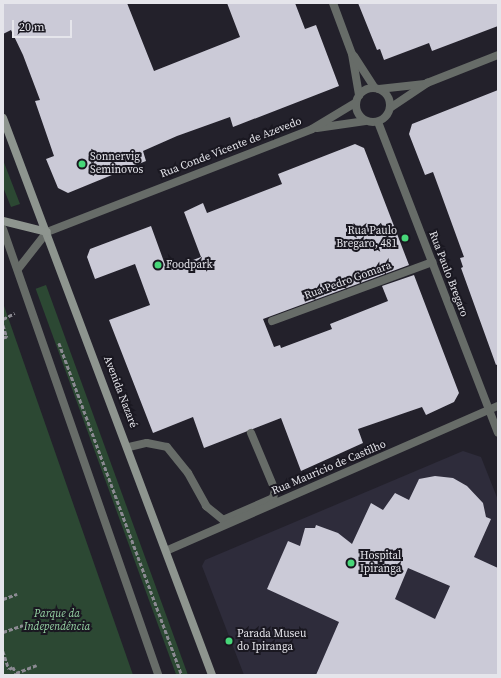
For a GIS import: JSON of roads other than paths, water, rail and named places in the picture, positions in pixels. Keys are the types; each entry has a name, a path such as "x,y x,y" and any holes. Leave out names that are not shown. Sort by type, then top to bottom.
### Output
{"main road":[{"name":"Avenida Nazaré","path":"3,118 168,550 212,675"},
{"path":"3,220 47,232"}],"street":[{"path":"333,3 352,54 357,99 357,114 365,121 378,122 390,108 427,83 498,55"},
{"path":"352,54 377,89 388,97 390,108"},
{"path":"357,99 377,89 427,83"},
{"name":"Rua Conde Vicente de Azevedo","path":"47,232 312,129 357,99"},
{"name":"Rua Conde Vicente de Azevedo","path":"312,129 365,121"},
{"name":"Rua Paulo Bregaro","path":"378,122 498,433"},
{"path":"3,229 158,675"},
{"path":"18,269 47,232"},
{"name":"Rua Pedro Gomara","path":"272,321 432,262"},
{"name":"Rua Mauricio de Castilho","path":"168,550 498,406"},
{"path":"129,447 147,443 166,447 188,473 206,506 223,520 273,498 276,490 250,433"}],"place":[{"name":"Sonnervig Seminovos","path":"82,164"},
{"name":"Rua Paulo Bregaro, 481","path":"405,238"},
{"name":"Foodpark","path":"158,265"},
{"name":"Hospital Ipiranga","path":"351,563"},
{"name":"Parada Museu do Ipiranga","path":"229,641"}],"park label":[{"name":"Parque da Independência","path":"57,621"}]}
